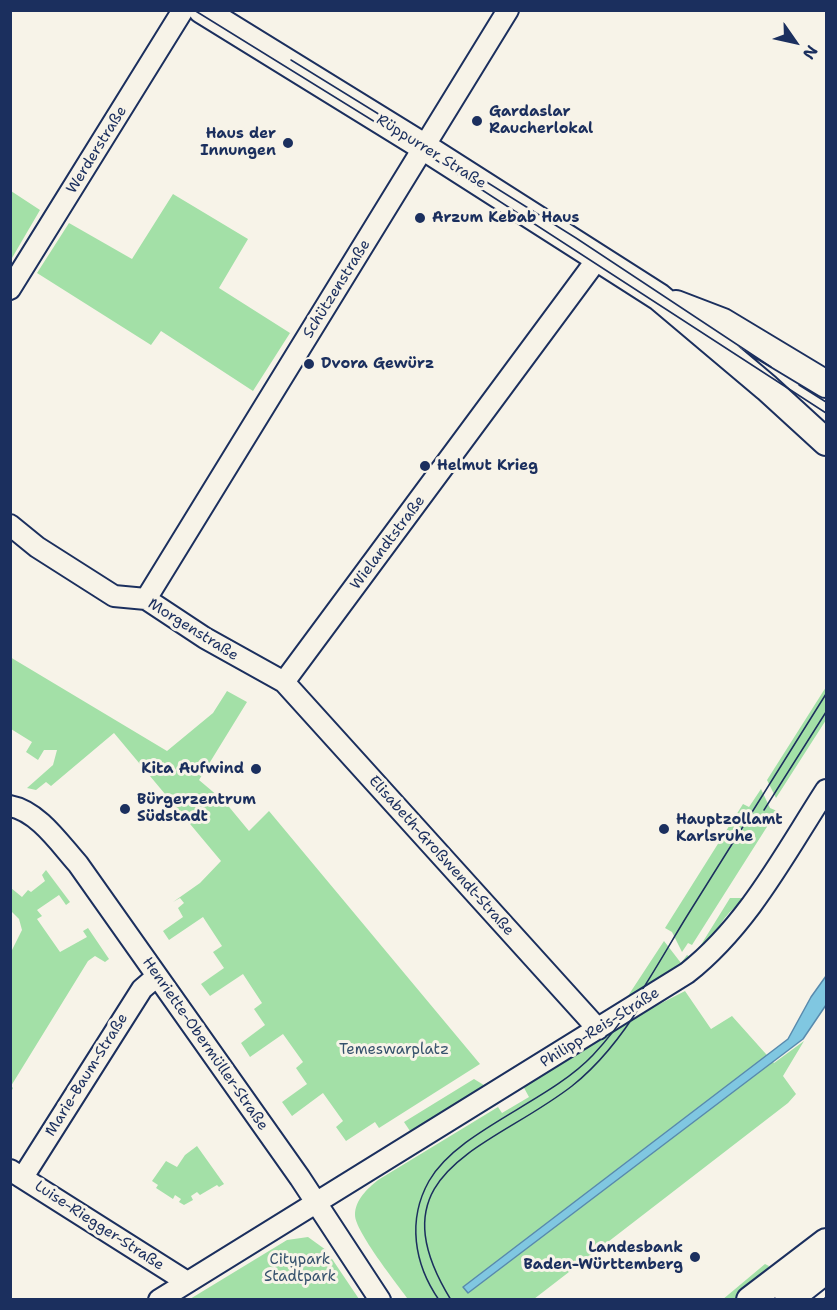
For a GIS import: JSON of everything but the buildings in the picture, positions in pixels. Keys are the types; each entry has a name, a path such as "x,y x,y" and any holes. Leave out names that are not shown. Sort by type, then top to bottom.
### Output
{"main road":[{"name":"Rüppurrer Straße","path":"202,10 424,147 659,297 767,388 826,442"},
{"name":"Rüppurrer Straße","path":"659,297 723,322 826,384"},
{"path":"750,1299 826,1242"},
{"path":"788,1299 826,1270"}],"street":[{"name":"Werderstraße","path":"10,289 183,10"},
{"name":"Schützenstraße","path":"146,599 508,10"},
{"name":"Wielandtstraße","path":"284,682 598,258"},
{"name":"Morgenstraße","path":"10,525 38,547 114,596 146,599 206,638 284,682"},
{"name":"Elisabeth-Großwendt-Straße","path":"284,682 597,1029"},
{"name":"Philipp-Reis-Straße","path":"159,1299 687,973 722,942 754,903 826,790"},
{"name":"Henriette-Obermüller-Straße","path":"10,806 18,807 47,830 78,864 300,1178 380,1299"},
{"name":"Marie-Baum-Straße","path":"17,1174 142,989 156,977"},
{"name":"Luise-Riegger-Straße","path":"17,1174 187,1282"}],"green space":[{"path":"11,191 40,210 12,258 10,257"},
{"path":"173,194 248,239 219,288 290,333 253,391 161,331 151,345 37,273 69,223 132,259"},
{"name":"Temeswarplatz","path":"10,657 167,751 213,713 227,691 247,702 199,780 225,802 249,831 269,811 480,1064 379,1128 375,1122 346,1141 336,1127 343,1121 323,1093 292,1116 282,1102 307,1084 296,1068 303,1062 283,1034 250,1057 241,1043 265,1025 254,1009 262,1003 243,974 210,996 201,984 224,968 213,952 222,946 203,917 169,940 163,931 183,917 178,908 184,903 180,898 173,902 200,883 221,861 114,733 51,786 46,782 36,790 27,788 53,765 57,750 44,750 38,760 26,752 32,742 11,729"},
{"path":"826,687 826,720 776,798 767,780"},
{"path":"761,789 770,808 777,811 692,945 688,943 682,952 672,932 665,928 743,804 749,807"},
{"path":"46,870 70,902 66,905 59,895 37,910 42,916 37,919 60,952 87,937 83,931 88,928 109,959 105,962 95,956 88,961 11,1086 11,952 22,930 19,919 11,911 11,888 22,897 28,890 31,892 45,881 42,875"},
{"path":"730,898 747,898 727,916 719,926 716,936 701,951 699,948"},
{"path":"664,941 681,963 687,955 692,958 624,1002"},
{"path":"685,991 711,1029 732,1016 774,1063 804,1041 783,1076 796,1094 788,1103 534,1299 408,1299 377,1257 357,1223 356,1210 359,1200 366,1191 378,1180 498,1107 502,1113 529,1097 523,1086 644,1012"},
{"path":"474,1079 487,1087 412,1134 404,1122"},
{"path":"197,1146 224,1184 219,1187 217,1185 200,1195 197,1192 191,1196 193,1200 184,1205 175,1195 173,1199 156,1188 158,1185 152,1181 166,1161 177,1167 185,1155"},
{"name":"Citypark Stadtpark","path":"308,1237 326,1250 359,1299 190,1299 287,1240"},
{"path":"765,1264 769,1266 762,1279 739,1299 722,1300"}],"water":[{"path":"826,976 826,1005 803,1039 468,1293 463,1287 788,1039 811,997"}],"tram line":[{"path":"194,10 422,151 826,413"},
{"path":"291,60 398,126"},
{"path":"461,166 576,238 771,367"},
{"path":"799,385 826,402"},
{"path":"439,1300 424,1272 416,1242 418,1211 429,1181 443,1163 461,1146 575,1072 607,1039 643,988 826,694"},
{"path":"764,810 826,712"},
{"path":"451,1300 430,1256 425,1221 433,1192 451,1168 477,1147 540,1108 583,1077 611,1048 642,1003"},
{"path":"823,1300 826,1297"}],"place":[{"name":"Gardaslar Raucherlokal","path":"477,121"},
{"name":"Haus der Innungen","path":"288,143"},
{"name":"Arzum Kebab Haus","path":"420,218"},
{"name":"Dvora Gewürz","path":"309,364"},
{"name":"Helmut Krieg","path":"425,466"},
{"name":"Kita Aufwind","path":"256,769"},
{"name":"Bürgerzentrum Südstadt","path":"125,809"},
{"name":"Hauptzollamt Karlsruhe","path":"664,829"},
{"name":"Landesbank Baden-Württemberg","path":"695,1257"}]}
